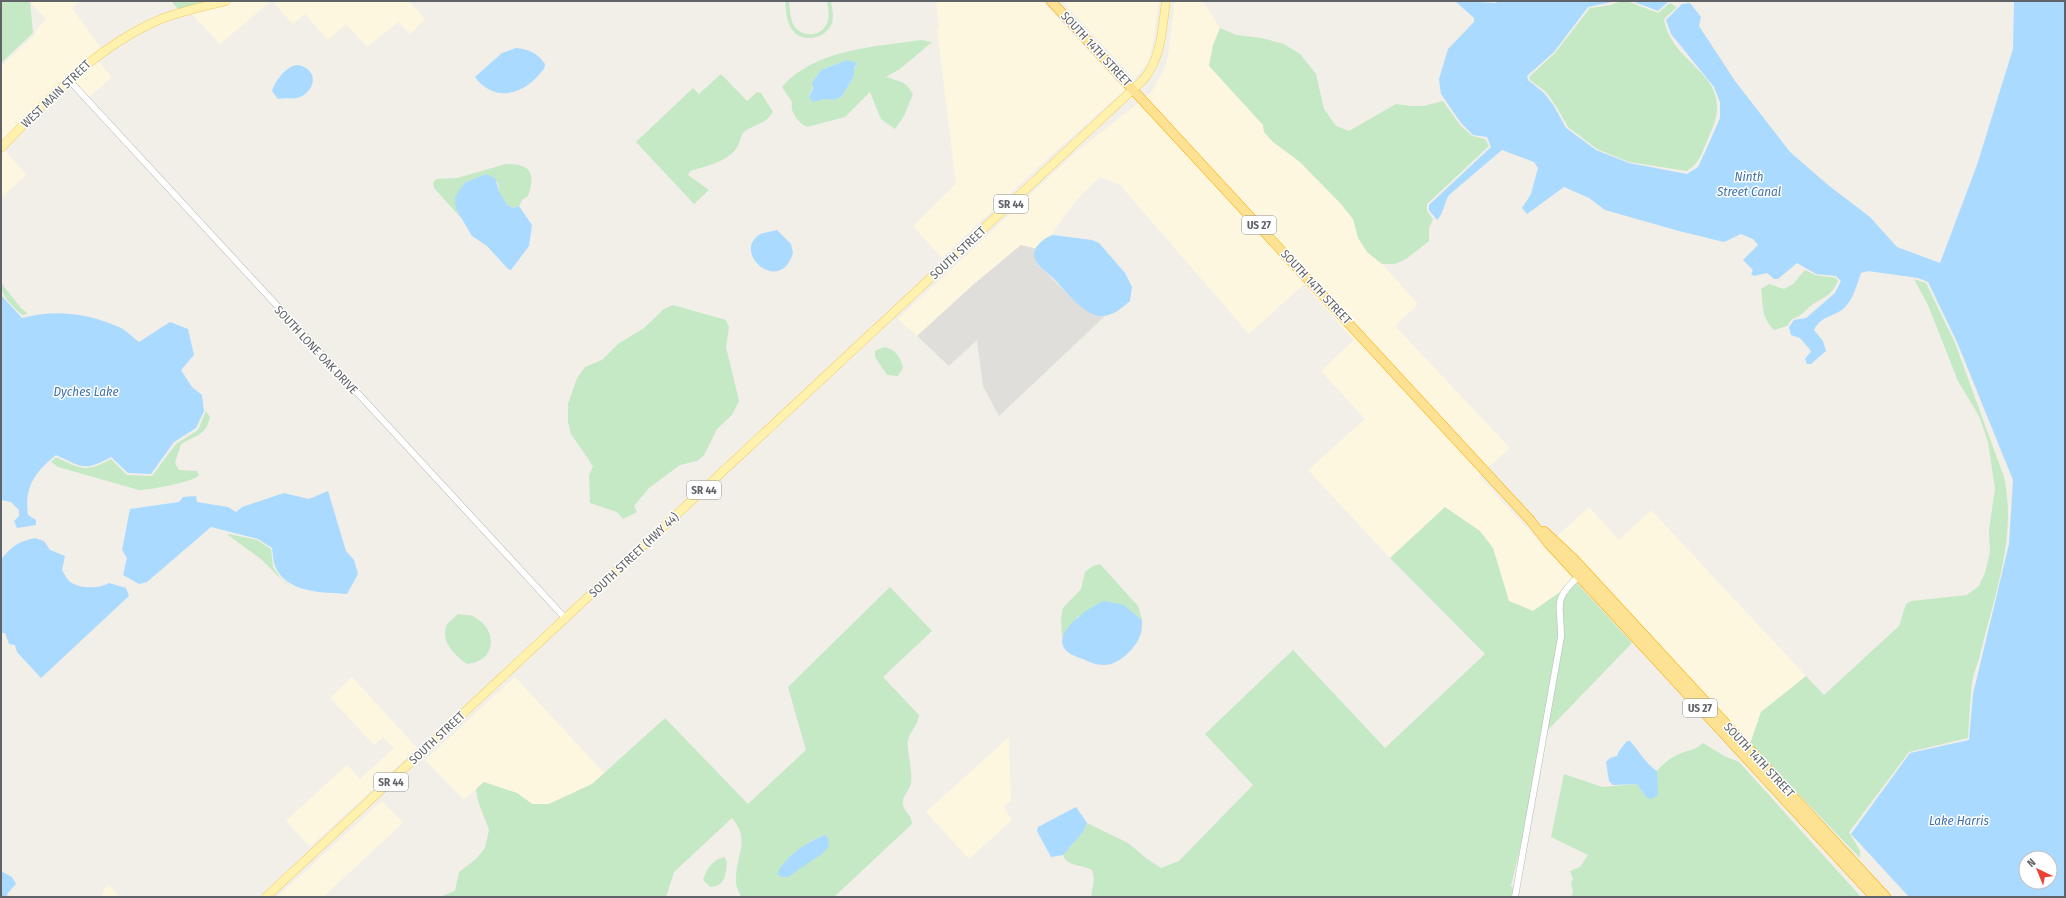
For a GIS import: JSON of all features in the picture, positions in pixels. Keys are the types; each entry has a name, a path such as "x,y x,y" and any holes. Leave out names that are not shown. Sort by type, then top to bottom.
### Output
{"highway":[{"name":"SOUTH 14TH STREET","path":"1051,1 1531,521 1548,543 1582,573 1845,859 1886,897"},
{"name":"SOUTH 14TH STREET","path":"1845,859 1874,897"}],"main road":[{"name":"WEST MAIN STREET","path":"1,148 68,79 114,43 137,30 177,14 226,1"},
{"name":"SR 44","path":"1133,90 1148,74 1154,64 1166,1"},
{"name":"SOUTH STREET","path":"888,319 1133,90"},
{"name":"SOUTH STREET (HWY 44)","path":"521,661 888,319"},
{"name":"SOUTH STREET","path":"266,897 521,661"}],"street":[{"name":"SOUTH LONE OAK DRIVE","path":"68,79 566,619"},
{"path":"1515,897 1561,637 1559,602 1562,592 1582,573"}],"shaded area":[{"path":"32,1 80,1 72,8 102,49 1,145 1,66 35,35 35,31 46,19 32,4"},
{"path":"236,1 271,1 220,44 191,13"},
{"path":"272,1 409,1 425,19 410,34 398,22 367,47 346,24 328,40 305,14 293,24"},
{"path":"936,1 1042,1 1125,90 1039,166 942,258 913,226 956,184 937,29 939,27"},
{"path":"1062,1 1159,1 1151,53 1147,64 1134,79"},
{"path":"1175,1 1203,1 1220,28 1213,45 1220,77 1263,125 1264,132 1273,142 1300,162 1341,204 1353,219 1367,252 1382,264 1418,304 1395,326 1510,448 1486,469 1144,98 1151,93 1167,63"},
{"path":"96,59 112,77 88,98 72,80"},
{"path":"1141,101 1483,472 1479,476 1483,481 1573,578 1560,592 1533,611 1509,601 1493,548 1445,507 1390,558 1308,470 1365,419 1321,371 1354,340 1304,284 1249,334 1120,185 1100,177 1078,198 1050,236 1046,237 1037,249 1021,245 974,284 917,336 898,319 1075,153"},
{"path":"4,149 26,175 1,198 1,152"},
{"path":"1021,245 1037,249 1035,253 1038,265 1080,306 1094,315 1104,317 999,416 983,386 977,340 949,366 917,336 974,284"},
{"path":"1589,507 1619,540 1651,510 1806,676 1761,712 1750,744 1555,538"},
{"path":"352,677 417,748 310,847 286,821 347,765 360,779 394,748 383,737 374,745 330,698"},
{"path":"515,677 605,774 592,784 549,804 533,804 517,793 484,782 464,800 425,760"},
{"path":"1009,737 1011,801 1004,807 1012,820 969,859 926,812"},
{"path":"382,801 403,823 323,897 277,897"},
{"path":"109,885 120,897 102,897 104,889"}],"green space":[{"path":"1,1 30,1 33,33 1,63"},
{"path":"171,1 215,1 179,10"},
{"path":"785,1 789,1 794,26 802,33 812,34 821,31 827,23 827,1 831,1 833,20 829,29 818,37 805,38 799,36 790,26 786,14"},
{"path":"1621,1 1627,1 1658,13 1670,3 1677,7 1664,19 1670,36 1679,50 1710,84 1716,98 1716,115 1709,136 1699,159 1687,171 1629,162 1597,149 1568,127 1546,92 1530,80 1529,77 1555,53 1590,8 1611,5"},
{"path":"1220,28 1236,35 1261,38 1284,44 1300,54 1316,74 1324,109 1336,126 1349,131 1396,104 1424,106 1443,101 1460,125 1472,136 1485,139 1489,146 1427,204 1427,211 1433,219 1429,228 1429,241 1406,259 1395,264 1382,264 1367,252 1358,238 1353,219 1341,204 1300,162 1273,142 1264,132 1263,125 1209,66 1213,45"},
{"path":"921,40 932,42 900,69 886,77 905,84 913,94 904,116 895,129 881,119 870,92 845,117 807,127 795,117 792,110 792,102 782,87 796,74 828,57 846,52","holes":["847,60 857,66 854,69 854,76 842,96 835,100 825,99 813,102 809,96 816,77 821,70"]},
{"path":"721,74 747,101 757,92 761,93 773,112 765,121 745,131 741,136 739,145 726,158 714,164 690,171 688,175 709,190 694,204 636,142 693,88 699,94"},
{"path":"506,164 514,164 526,168 531,176 528,196 522,200 519,206 513,208 507,206 499,191 498,183 486,174 466,182 456,209 462,219 434,188 433,183 436,179 457,178"},
{"path":"1805,270 1815,275 1836,278 1838,281 1828,295 1813,304 1798,317 1792,319 1787,326 1774,330 1766,320 1761,289 1769,284 1784,289 1793,284"},
{"path":"1914,279 1926,283 1955,343 2004,477 2008,521 2006,543 1998,586 1973,679 1968,738 1909,752 1849,832 1860,851 1860,858 1750,744 1761,712 1806,676 1824,695 1899,626 1906,604 1911,601 1967,595 1979,586 1985,573 1990,552 1989,530 1995,489 1988,442 1979,416 1958,381 1928,305"},
{"path":"1,283 21,308 28,314 22,315 8,301 3,293"},
{"path":"673,305 726,320 729,327 726,347 739,401 732,415 717,429 704,455 697,461 680,465 649,488 634,506 637,512 623,519 617,512 590,503 589,476 593,466 571,434 568,422 568,404 577,378 585,367 602,360 618,344 644,328 664,309"},
{"path":"884,347 897,354 900,360 903,368 898,376 887,375 875,357 875,351"},
{"path":"206,411 210,417 206,428 200,434 181,444 175,463 179,470 197,471 199,475 196,478 181,483 139,490 58,467 51,462 56,457 77,467 89,468 111,459 127,475 152,476 176,444 198,430"},
{"path":"1445,507 1480,531 1493,548 1509,601 1533,611 1560,592 1556,603 1558,636 1523,836 1511,886 1514,890 1513,897 1091,897 1094,879 1092,870 1068,862 1063,855 1083,832 1087,823 1128,843 1161,868 1179,861 1253,785 1205,734 1293,650 1385,748 1485,654 1390,558"},
{"path":"228,535 257,540 271,549 273,567 280,577 295,590 278,576 262,560"},
{"path":"1100,564 1138,606 1142,620 1124,605 1078,616 1062,637 1061,619 1063,608 1081,589 1085,572 1093,566"},
{"path":"1576,582 1632,643 1547,731 1563,637 1561,602 1563,597"},
{"path":"890,587 932,631 883,677 919,715 908,740 911,783 903,799 904,808 912,824 834,897 741,897 736,881 742,841 738,826 732,818 674,872 666,897 440,897 455,891 459,872 476,859 485,848 489,830 478,801 476,789 484,782 517,793 532,804 549,804 592,784 665,718 748,804 806,750 788,687","holes":["824,835 781,867 806,845"]},
{"path":"458,614 470,615 474,617 483,624 491,638 491,646 488,652 483,658 476,662 467,664 453,652 446,641 445,629 448,623"},
{"path":"1703,743 1724,756 1739,762 1861,897 1571,897 1573,892 1571,883 1573,879 1570,871 1580,867 1588,855 1551,837 1564,774 1602,787 1637,784 1645,796 1657,792 1657,771 1664,764 1681,753 1694,749"},
{"path":"724,857 727,861 724,879 719,885 710,887 703,880 706,872 716,860"}],"water":[{"name":"Lake Harris","path":"1455,1 1496,3 1498,1 1616,1 1588,7 1554,52 1527,76 1528,80 1544,93 1554,106 1566,128 1596,150 1629,163 1687,174 1698,167 1720,118 1720,102 1714,87 1671,34 1666,20 1682,4 1690,3 1701,17 1699,26 1735,81 1790,152 1828,185 1870,217 1897,247 1940,263 1977,165 2013,49 2014,1 2065,1 2065,897 1909,897 1851,834 1910,753 1969,740 1973,694 2009,544 2013,480 1957,342 1928,282 1918,278 1868,271 1861,273 1854,292 1846,306 1839,312 1820,322 1814,330 1823,341 1826,351 1811,364 1807,364 1805,359 1811,351 1800,338 1791,335 1789,327 1794,320 1806,318 1835,293 1841,281 1836,276 1816,274 1797,263 1778,279 1774,279 1767,273 1754,276 1751,274 1753,270 1743,260 1758,245 1753,239 1741,234 1724,242 1679,231 1605,210 1589,198 1564,187 1527,214 1522,208 1531,194 1538,168 1534,162 1502,150 1449,195 1437,220 1429,210 1429,205 1491,147 1487,137 1473,135 1461,123 1441,94 1439,79 1448,49 1474,22 1474,18"},
{"path":"1632,1 1669,1 1658,11"},
{"path":"516,48 525,49 532,52 545,64 542,71 530,84 514,92 497,92 489,90 475,77 502,53"},
{"path":"847,60 857,63 854,69 854,76 842,96 835,100 825,99 813,102 809,97 813,88 812,83 821,70"},
{"path":"298,65 305,67 312,75 313,80 310,89 297,98 278,99 272,91 276,83 282,74 290,68"},
{"path":"486,174 495,178 499,191 507,205 513,208 519,206 532,225 529,246 511,270 508,269 487,246 472,236 456,209 455,198 466,182"},
{"path":"777,230 791,244 793,253 787,265 778,271 769,271 761,267 754,260 751,251 752,243 759,235"},
{"path":"1053,235 1092,240 1099,243 1125,273 1132,287 1130,301 1115,312 1104,316 1097,316 1090,313 1075,302 1052,277 1041,268 1036,262 1034,256 1034,252 1038,245"},
{"name":"Dyches Lake","path":"1,295 22,318 34,315 59,313 95,318 119,327 139,342 170,322 188,329 194,355 181,370 192,387 202,395 204,411 196,428 174,442 151,474 128,473 111,457 95,465 83,466 56,455 37,474 30,488 27,505 28,515 36,520 36,525 17,528 14,521 19,516 19,510 11,502 1,500"},
{"path":"328,491 346,551 354,560 358,574 347,594 317,592 297,587 288,582 275,566 272,548 258,539 211,527 147,582 139,584 123,575 127,558 122,550 130,509 179,502 183,497 196,496 197,502 228,507 236,512 242,507 284,493 309,499"},
{"path":"35,538 44,541 50,550 65,556 62,570 68,580 73,584 83,587 95,587 109,583 126,588 129,596 41,678 17,652 15,645 9,644 5,633 1,633 1,559 16,545"},
{"path":"1104,601 1124,605 1142,620 1142,630 1138,641 1125,656 1109,665 1093,663 1066,651 1063,646 1062,639 1069,626 1076,619 1083,613"},
{"path":"1627,741 1630,741 1646,761 1657,771 1658,796 1650,799 1645,796 1637,784 1613,785 1609,781 1606,762 1610,758 1617,756"},
{"path":"1076,807 1087,823 1083,832 1063,855 1051,857 1037,831 1038,827"},
{"path":"824,835 828,838 829,846 823,853 788,877 782,877 777,874 785,862 797,851"},
{"path":"1,871 12,877 16,884 7,894 8,897 1,897"}],"water label":[{"name":"Ninth Street Canal","path":"1749,184"}]}
